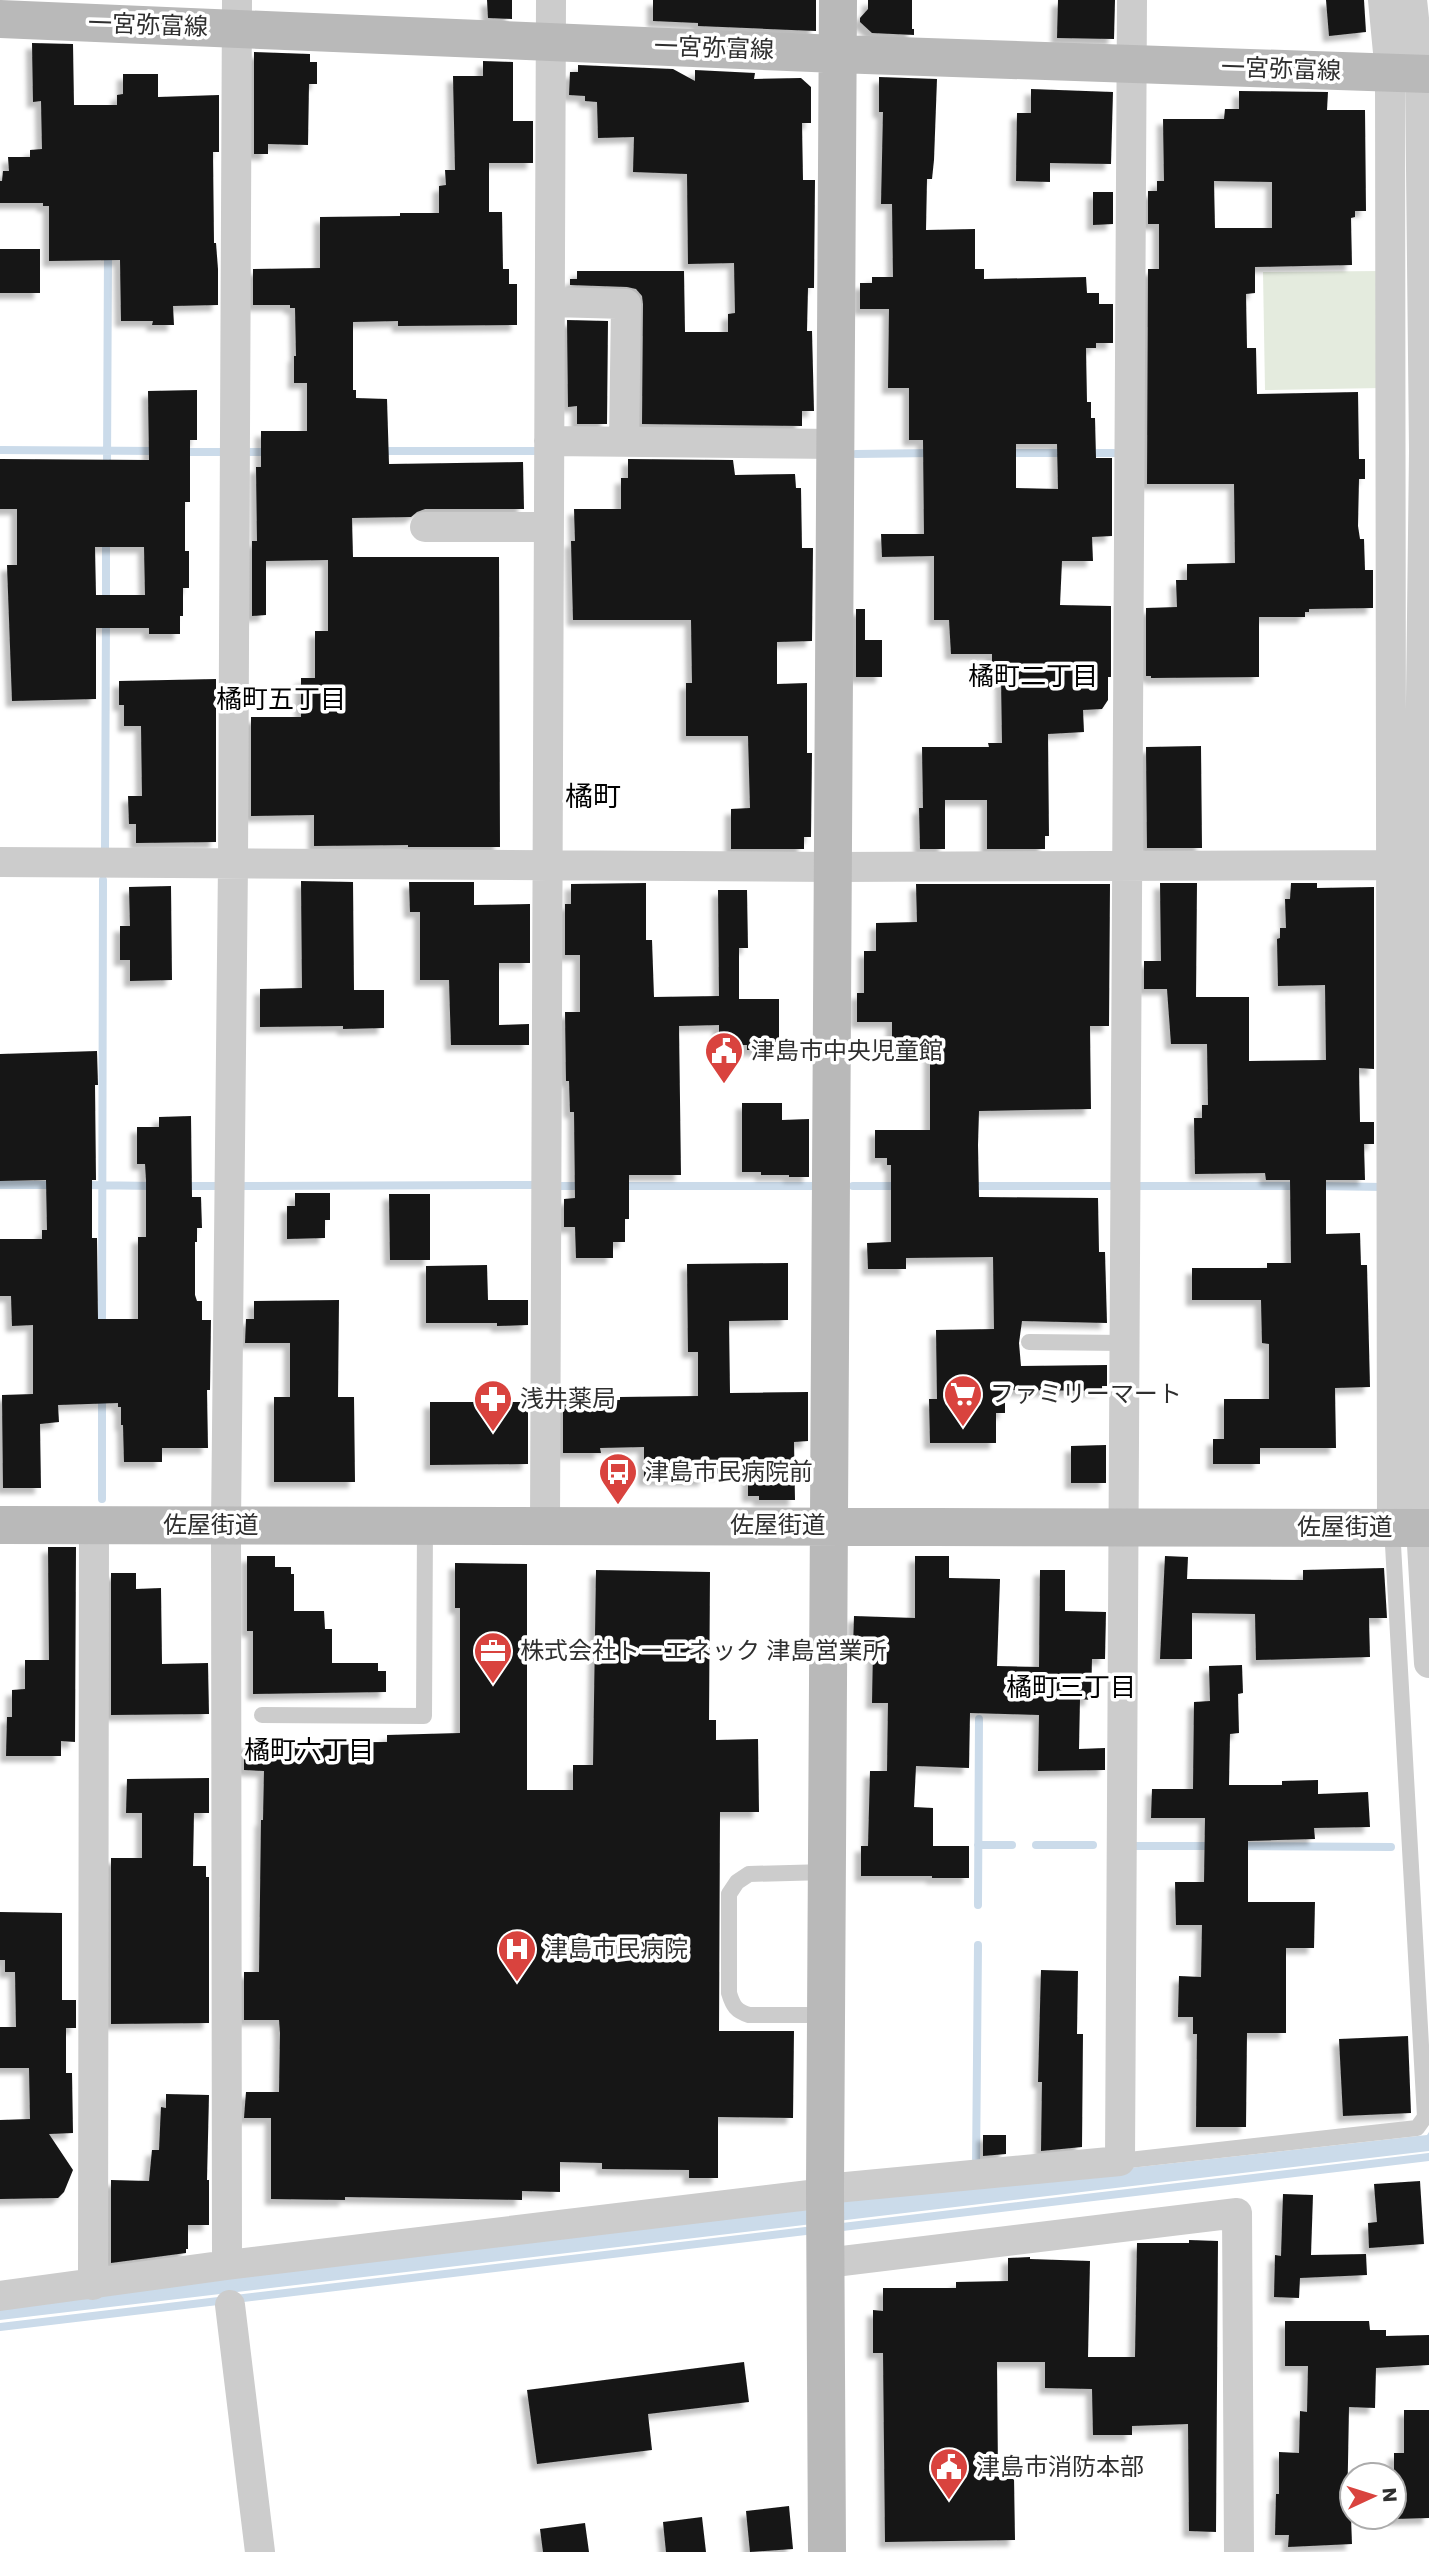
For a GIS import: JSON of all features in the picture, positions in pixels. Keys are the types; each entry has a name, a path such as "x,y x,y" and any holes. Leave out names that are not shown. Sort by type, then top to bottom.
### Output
{"street":[{"path":"545,1525 551,0"},
{"path":"827,2552 825,2191 838,0"},
{"path":"0,2296 825,2191 1120,2161 1132,0"},
{"path":"1383,0 1413,74"},
{"path":"1412,0 1424,514 1413,865 1414,1528"},
{"path":"227,2265 226,1524 233,863 237,14"},
{"name":"一宮弥富線","path":"0,19 237,14 551,41 1413,74"},
{"path":"551,302 626,304 624,442"},
{"path":"550,441 836,444"},
{"path":"425,527 548,527"},
{"path":"0,862 834,867 1413,865"},
{"name":"佐屋街道","path":"0,1524 1414,1528 1429,1663"},
{"path":"93,2285 94,1524"},
{"path":"826,2249 1237,2213 1239,2552"},
{"path":"230,2305 260,2552"}],"lane":[{"path":"1029,1342 1125,1343"},
{"path":"262,1715 424,1716 425,1525"},
{"path":"1120,2161 1417,2128 1425,2117 1414,1528"},
{"path":"826,2015 749,2015 739,2012 732,2005 729,1993 728,1912 729,1895 737,1882 749,1874 827,1872"}],"shaded area":[{"path":"1381,271 1382,388 1265,390 1263,272"}],"water":[{"path":"1429,2132 1429,2151 0,2320 0,2303 840,2200 1427,2135"}],"building":[{"path":"487,0 512,0 512,19 488,18"},
{"path":"653,0 816,0 816,31 698,26 698,23 653,21"},
{"path":"868,0 912,0 914,35 872,33 860,22 868,9"},
{"path":"1058,0 1115,0 1114,39 1057,38"},
{"path":"1326,0 1364,0 1366,32 1329,36"},
{"path":"32,43 73,44 74,105 117,105 117,95 123,94 123,74 158,74 158,97 219,95 219,152 213,152 218,305 173,306 174,325 152,325 153,321 121,321 120,260 49,261 49,206 43,206 43,203 0,203 0,181 3,171 9,171 8,157 30,157 30,150 42,149 41,101 33,102"},
{"path":"254,52 310,54 310,62 317,62 317,84 309,84 308,145 268,144 268,154 254,154"},
{"path":"483,61 513,62 513,121 533,121 533,163 489,163 489,212 502,212 503,269 509,269 509,284 517,284 517,325 398,326 398,321 353,322 353,390 356,390 356,398 387,399 389,464 523,462 524,509 425,509 411,517 352,518 353,557 499,557 500,847 314,846 314,815 251,816 251,717 301,717 301,678 315,678 315,631 328,631 328,560 266,561 266,615 252,616 252,541 257,541 256,467 261,467 261,431 307,431 307,383 294,383 295,308 290,308 290,305 253,305 253,269 320,268 320,217 439,213 439,186 446,185 445,170 455,170 453,76 483,76"},
{"path":"578,65 673,69 695,81 695,70 755,73 754,79 801,78 811,87 811,123 802,123 803,180 815,180 814,288 808,288 807,331 812,331 814,411 802,411 802,426 642,424 642,296 636,289 627,287 570,285 570,279 577,279 577,271 684,271 685,332 728,332 728,314 735,313 734,263 688,264 687,174 633,172 634,137 598,138 597,102 585,101 585,96 569,95 570,72 578,72"},
{"path":"879,77 937,79 934,160 932,179 927,179 926,230 975,229 975,269 984,269 984,279 1086,277 1087,293 1099,293 1099,304 1113,304 1113,343 1096,343 1096,348 1086,348 1087,402 1091,402 1091,418 1095,418 1096,458 1112,458 1112,536 1092,537 1093,561 1062,561 1060,605 1111,606 1111,677 1108,677 1108,700 1102,709 1083,710 1084,732 1048,734 1049,836 1045,836 1045,849 987,849 987,800 945,800 945,849 920,849 919,808 923,808 922,747 989,747 988,743 1002,743 1001,677 992,677 992,654 951,654 949,620 934,620 934,556 882,557 881,534 924,534 923,440 909,440 909,388 888,388 889,309 860,309 860,283 872,283 872,277 893,277 892,204 881,204 883,112 879,112","holes":["1016,444 1057,444 1058,489 1016,488"]},
{"path":"1031,89 1113,92 1111,164 1050,163 1050,182 1016,181 1017,113 1031,113"},
{"path":"1239,91 1328,92 1327,110 1365,110 1366,211 1355,211 1355,217 1351,218 1352,265 1255,267 1255,293 1246,294 1247,348 1256,348 1257,394 1358,392 1359,459 1365,459 1365,479 1359,479 1358,526 1360,539 1364,539 1365,570 1373,570 1373,608 1309,609 1309,612 1305,612 1305,617 1259,617 1259,677 1151,678 1146,676 1146,608 1177,607 1176,580 1187,580 1187,564 1235,563 1234,484 1147,484 1148,269 1159,269 1159,224 1148,224 1148,191 1157,191 1157,181 1164,181 1163,119 1224,119 1225,109 1239,109","holes":["1214,181 1272,182 1272,228 1215,228"]},
{"path":"1093,192 1113,192 1113,224 1093,225"},
{"path":"0,249 40,249 40,293 0,293"},
{"path":"567,320 608,321 607,424 577,424 577,406 568,407"},
{"path":"197,390 197,440 190,440 190,502 185,502 185,551 189,551 189,588 183,588 180,634 149,634 149,628 96,628 96,699 12,701 7,565 17,565 17,509 0,509 0,459 149,460 148,391","holes":["95,547 144,547 145,595 96,595"]},
{"path":"628,459 733,460 735,475 795,474 796,488 801,488 802,548 813,548 812,641 777,642 777,684 807,683 807,753 812,753 811,837 804,837 804,849 731,849 731,809 750,808 748,736 686,736 686,683 692,683 691,620 573,620 571,541 575,541 574,509 621,509 621,478 628,478"},
{"path":"856,609 865,609 865,640 882,640 882,677 856,677"},
{"path":"216,679 216,842 136,843 136,824 129,824 128,796 142,796 141,726 124,726 124,705 119,705 119,681"},
{"path":"1201,746 1202,848 1147,848 1146,747"},
{"path":"301,881 353,882 354,990 384,990 384,1028 260,1027 260,989 302,988"},
{"path":"409,882 474,882 474,905 530,904 530,963 499,963 499,1025 529,1024 529,1045 451,1045 449,980 420,980 420,912 410,912"},
{"path":"646,883 646,940 652,940 654,997 719,996 718,890 747,890 748,948 739,948 739,999 779,999 779,1050 747,1050 747,1045 723,1045 723,1033 719,1033 719,1025 679,1026 681,1175 629,1175 629,1219 625,1219 625,1242 613,1242 613,1258 576,1258 575,1227 564,1227 564,1199 575,1198 574,1112 570,1112 569,1081 566,1081 565,1012 580,1012 580,955 565,955 565,904 571,904 571,884"},
{"path":"1160,883 1197,883 1196,997 1249,997 1249,1061 1326,1060 1325,985 1278,986 1277,939 1280,938 1280,928 1286,928 1285,899 1290,899 1291,883 1317,883 1317,888 1374,887 1374,1069 1359,1068 1360,1122 1374,1122 1374,1144 1364,1144 1365,1180 1326,1180 1326,1234 1360,1233 1361,1265 1367,1265 1370,1387 1335,1388 1336,1448 1260,1448 1260,1464 1213,1464 1213,1439 1224,1439 1224,1399 1269,1399 1269,1344 1262,1343 1261,1300 1192,1300 1192,1268 1267,1268 1267,1263 1291,1263 1290,1180 1266,1180 1265,1173 1195,1174 1194,1118 1202,1118 1202,1105 1208,1105 1207,1044 1171,1044 1167,989 1144,989 1144,961 1161,961"},
{"path":"916,884 1110,884 1109,1026 1090,1026 1091,1109 979,1111 978,1145 979,1197 1098,1198 1099,1252 1105,1252 1107,1323 1022,1321 1019,1343 1021,1366 1107,1365 1107,1386 1102,1386 1102,1391 1005,1390 1005,1413 996,1413 996,1443 930,1443 929,1399 937,1399 936,1330 994,1329 993,1257 906,1258 906,1269 868,1269 867,1243 891,1242 891,1165 887,1165 887,1158 875,1158 875,1130 930,1130 930,1051 892,1051 892,1022 857,1022 857,993 864,993 864,951 876,951 876,923 917,922"},
{"path":"171,886 172,980 130,981 130,960 120,960 120,926 130,926 129,887"},
{"path":"97,1051 96,1180 92,1180 92,1238 97,1238 98,1319 138,1319 138,1237 146,1237 146,1180 145,1164 137,1164 137,1127 159,1127 159,1117 191,1116 192,1197 201,1197 202,1228 197,1228 195,1242 195,1295 197,1301 202,1301 202,1320 211,1320 210,1390 207,1390 208,1448 162,1448 162,1462 124,1462 123,1425 118,1403 58,1405 59,1422 40,1424 41,1488 3,1488 2,1395 33,1394 33,1325 12,1326 11,1296 0,1296 0,1239 42,1239 42,1230 47,1230 46,1180 0,1181 0,1054"},
{"path":"742,1103 782,1103 782,1120 809,1119 809,1177 742,1172"},
{"path":"295,1193 330,1193 330,1220 325,1220 325,1238 287,1239 287,1206 295,1206"},
{"path":"389,1194 430,1194 430,1260 390,1260"},
{"path":"788,1263 788,1320 729,1321 730,1393 808,1392 808,1441 794,1442 795,1500 759,1500 759,1496 748,1496 748,1473 705,1474 705,1480 644,1480 644,1447 600,1448 601,1453 563,1453 563,1400 698,1396 698,1352 688,1352 687,1264"},
{"path":"487,1265 488,1300 528,1300 528,1325 426,1323 426,1266"},
{"path":"339,1300 338,1397 354,1397 355,1482 274,1482 274,1397 290,1397 290,1343 245,1343 246,1319 254,1319 254,1301"},
{"name":"浅井薬局","path":"430,1402 528,1402 528,1464 430,1465"},
{"path":"1106,1445 1106,1483 1071,1483 1071,1446"},
{"path":"48,1547 76,1547 75,1742 61,1741 61,1756 6,1756 7,1717 12,1717 12,1690 25,1689 25,1660 49,1660"},
{"path":"247,1556 275,1556 275,1567 291,1567 291,1574 294,1574 294,1611 324,1611 325,1629 332,1629 332,1663 378,1663 378,1671 386,1671 386,1692 253,1694 253,1631 247,1631"},
{"path":"915,1556 949,1556 949,1578 1000,1579 997,1666 1039,1667 1040,1570 1065,1570 1065,1611 1106,1612 1105,1659 1092,1659 1091,1700 1080,1699 1079,1749 1105,1748 1105,1770 1038,1771 1039,1715 970,1713 969,1768 916,1766 914,1807 933,1808 933,1846 969,1846 969,1878 861,1876 861,1846 868,1846 870,1771 887,1771 888,1703 872,1703 873,1648 853,1648 854,1616 915,1618"},
{"path":"1165,1556 1188,1557 1187,1579 1303,1580 1303,1570 1384,1568 1387,1618 1369,1618 1370,1657 1256,1660 1255,1614 1192,1613 1192,1659 1160,1659"},
{"name":"津島市民病院","path":"455,1563 527,1564 527,1790 573,1790 573,1765 593,1765 596,1570 710,1572 709,1720 716,1720 716,1740 758,1739 759,1812 720,1812 719,2031 794,2031 793,2118 718,2117 718,2178 689,2178 689,2170 602,2169 602,2163 560,2162 560,2192 522,2191 522,2200 345,2197 345,2200 271,2199 271,2118 244,2118 246,2092 279,2092 280,2033 279,2020 244,2020 244,1972 259,1972 264,1771 244,1770 244,1743 387,1742 387,1735 460,1733 460,1608 455,1608"},
{"path":"111,1573 136,1573 136,1589 161,1588 162,1664 208,1663 209,1714 111,1715"},
{"path":"1242,1665 1243,1693 1238,1694 1239,1733 1230,1734 1229,1785 1282,1785 1282,1781 1318,1780 1318,1794 1368,1792 1370,1827 1314,1828 1315,1839 1248,1841 1248,1902 1315,1902 1314,1948 1286,1948 1286,2033 1247,2033 1246,2127 1196,2127 1197,2034 1193,2034 1193,2017 1178,2017 1179,1976 1201,1977 1202,1925 1176,1925 1175,1882 1204,1882 1205,1818 1151,1818 1152,1789 1193,1789 1194,1702 1210,1701 1209,1666"},
{"path":"209,1778 209,1813 194,1813 193,1866 206,1866 206,1877 209,1877 209,2023 111,2024 111,1858 142,1858 142,1813 126,1813 127,1779"},
{"path":"0,1912 62,1913 62,2000 76,2000 76,2028 66,2028 66,2073 72,2073 73,2133 49,2134 73,2170 64,2192 58,2198 0,2199 0,2120 30,2119 29,2068 0,2068 0,2027 16,2027 15,1972 5,1972 5,1960 0,1960"},
{"path":"1041,1970 1078,1971 1077,2034 1083,2034 1082,2147 1041,2151 1042,2082 1038,2082"},
{"path":"1408,2036 1411,2113 1343,2116 1339,2039"},
{"path":"166,2094 209,2095 209,2225 188,2225 186,2253 111,2263 111,2180 149,2181 152,2150 159,2150 161,2107 166,2108"},
{"path":"983,2135 1006,2135 1006,2154 983,2156"},
{"path":"1420,2181 1424,2244 1369,2248 1368,2223 1377,2222 1374,2184"},
{"path":"1283,2194 1313,2195 1311,2255 1366,2254 1367,2275 1300,2278 1299,2298 1274,2297 1275,2255 1281,2256"},
{"path":"1189,2240 1218,2241 1216,2532 1189,2531 1188,2424 1132,2426 1132,2435 1093,2435 1092,2389 1045,2388 1045,2362 997,2362 998,2477 1014,2477 1015,2540 885,2542 883,2353 873,2353 873,2310 883,2311 883,2288 956,2288 956,2282 1008,2281 1008,2258 1090,2261 1088,2357 1135,2357 1137,2243 1189,2243"},
{"path":"1285,2321 1369,2321 1370,2330 1386,2330 1386,2336 1429,2335 1429,2365 1376,2368 1375,2408 1349,2407 1348,2461 1338,2461 1338,2531 1352,2531 1352,2544 1288,2547 1289,2535 1275,2535 1279,2452 1299,2453 1300,2411 1307,2412 1308,2366 1285,2366"},
{"path":"744,2362 749,2402 648,2414 652,2450 537,2464 527,2390"},
{"path":"1404,2410 1429,2410 1429,2518 1408,2519 1408,2461 1394,2461 1394,2453 1404,2453"},
{"path":"789,2506 793,2549 750,2552 746,2511"},
{"path":"702,2517 706,2552 666,2552 663,2522"},
{"path":"585,2523 589,2552 543,2552 540,2529"}],"waterway":[{"path":"107,469 108,251"},
{"path":"0,450 158,451"},
{"path":"379,451 534,451"},
{"path":"181,452 220,452"},
{"path":"248,452 272,452"},
{"path":"856,454 932,453"},
{"path":"1008,453 1065,453"},
{"path":"1088,453 1117,453"},
{"path":"106,538 106,606"},
{"path":"105,851 106,619"},
{"path":"102,1328 103,880"},
{"path":"0,1185 54,1185"},
{"path":"84,1185 155,1186"},
{"path":"245,1186 532,1185"},
{"path":"182,1186 218,1186"},
{"path":"559,1186 585,1186"},
{"path":"619,1186 812,1186"},
{"path":"853,1186 901,1186"},
{"path":"970,1186 1114,1186"},
{"path":"1138,1186 1300,1186"},
{"path":"1317,1186 1384,1187"},
{"path":"102,1394 102,1499"},
{"path":"978,1905 979,1719"},
{"path":"978,1845 1012,1845"},
{"path":"1036,1845 1093,1845"},
{"path":"1133,1846 1213,1846"},
{"path":"1240,1846 1391,1847"},
{"path":"976,2170 978,1945"},
{"path":"834,2228 1429,2157"},
{"path":"0,2327 814,2230"}],"place":[{"name":"津島市中央児童館","path":"724,1085"},
{"name":"ファミリーマート","path":"963,1428"},
{"name":"浅井薬局","path":"493,1433"},
{"name":"津島市民病院前","path":"618,1506"},
{"name":"株式会社トーエネック 津島営業所","path":"493,1685"},
{"name":"津島市民病院","path":"517,1983"},
{"name":"津島市消防本部","path":"949,2501"}],"district":[{"name":"橘町二丁目","path":"1033,676"},
{"name":"橘町五丁目","path":"281,699"},
{"name":"橘町","path":"593,796"},
{"name":"橘町三丁目","path":"1071,1687"},
{"name":"橘町六丁目","path":"309,1750"}]}
